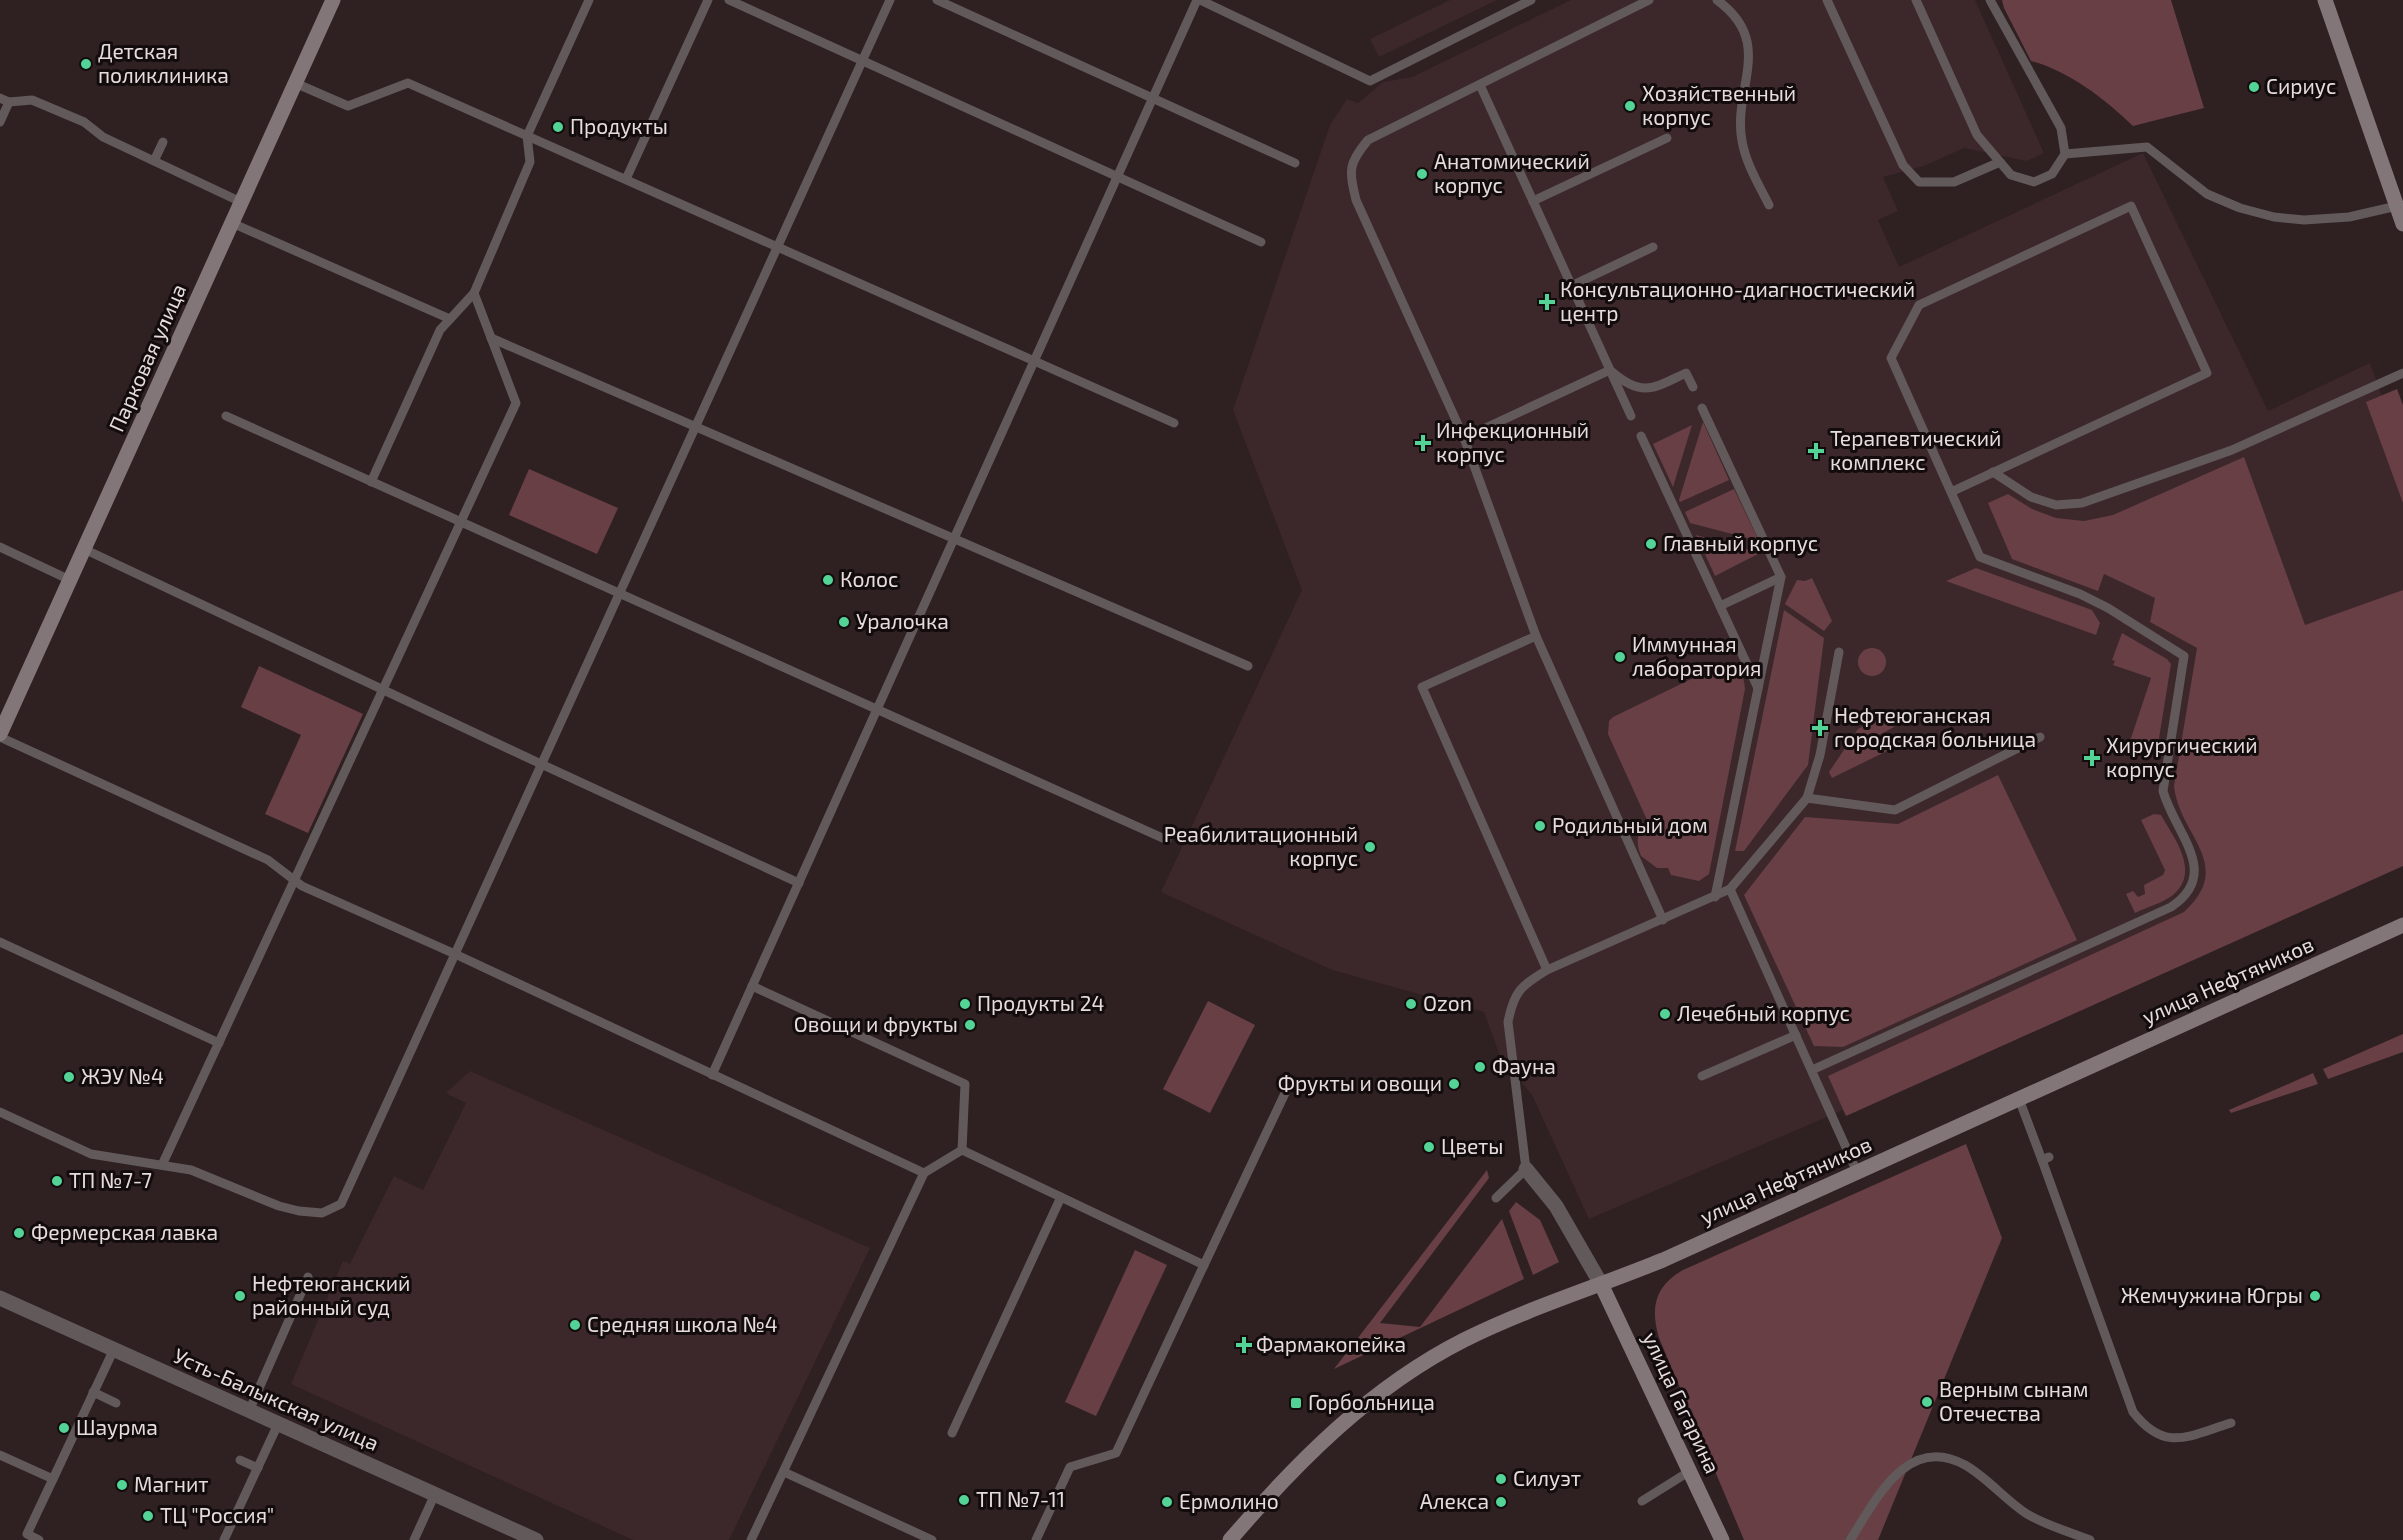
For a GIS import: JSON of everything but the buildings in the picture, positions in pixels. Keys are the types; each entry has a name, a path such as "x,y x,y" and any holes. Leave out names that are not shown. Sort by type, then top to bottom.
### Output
{"main road":[{"name":"Парковая улица","path":"0,736 333,0"},
{"path":"2325,0 2403,224"},
{"name":"улица Нефтяников","path":"1230,1540 1266,1498 1359,1408 1395,1381 1437,1355 1489,1328 1538,1307 1663,1260 2403,926"},
{"name":"улица Гагарина","path":"1601,1284 1722,1540"}],"street":[{"path":"1526,1169 1556,1206 1601,1284"},
{"name":"Усть-Балыкская улица","path":"0,1298 536,1540"}],"lane":[{"path":"371,482 440,330 474,292 530,162 528,136 589,0"},
{"path":"626,179 708,0"},
{"path":"729,0 1261,242"},
{"path":"0,1112 91,1154 191,1170 279,1206 322,1213 341,1204 890,0"},
{"path":"937,0 1295,164"},
{"path":"712,1075 1152,98 1199,0 1370,81 1531,0"},
{"path":"1649,0 1368,140 1354,156 1350,176 1356,200 1464,438 1536,636 1663,920"},
{"path":"1717,0 1730,10 1747,42 1749,74 1740,126 1742,142 1747,160 1769,205"},
{"path":"1827,0 1903,165 1919,182 1954,183 2000,162"},
{"path":"1916,0 1977,135 2011,175 2034,182 2052,174 2065,154 2061,128 1990,0"},
{"path":"295,83 348,106 408,83 1174,423"},
{"path":"1480,85 1631,416"},
{"path":"0,122 4,100 32,100 84,122 104,137 241,202"},
{"path":"1533,201 1667,138"},
{"path":"154,161 163,142"},
{"path":"2065,154 2147,147 2207,194 2240,208 2274,217 2304,220 2349,217 2397,206"},
{"path":"1812,1070 2171,907 2184,898 2192,888 2196,874 2194,860 2167,805 2163,791 2184,656 2108,608 2080,594 1980,557 1891,358 1919,305 2131,206 2208,373 1951,492"},
{"path":"232,223 450,319"},
{"path":"1572,285 1653,247"},
{"path":"162,1165 516,403 474,292"},
{"path":"491,338 1248,666"},
{"path":"1464,438 1610,370"},
{"path":"1610,370 1628,385 1653,388 1686,373 1693,387"},
{"path":"1993,472 2031,497 2056,505 2082,503 2248,442 2403,373"},
{"path":"2346,399 2350,410"},
{"path":"1702,408 1781,577 1715,897"},
{"path":"226,416 1167,840"},
{"path":"2292,423 2296,434"},
{"path":"1641,436 1758,688"},
{"path":"2248,442 2252,453"},
{"path":"0,547 70,580"},
{"path":"84,549 541,764 799,882"},
{"path":"1720,606 1781,577"},
{"path":"1536,636 1422,687 1547,970"},
{"path":"1496,1198 1526,1169 1508,1022 1512,1002 1525,984 1547,970 1730,890 1807,798 1820,755 1839,652"},
{"path":"0,736 268,860 302,886 455,954 924,1173"},
{"path":"1807,798 1895,810 2040,737"},
{"path":"1730,890 1857,1172"},
{"path":"0,942 219,1043"},
{"path":"752,986 965,1083 962,1150"},
{"path":"1702,1076 1796,1035"},
{"path":"1036,1540 1070,1467 1116,1453 1287,1089"},
{"path":"2019,1099 2046,1158 2133,1412 2145,1427 2163,1437 2184,1438 2230,1423"},
{"path":"751,1540 924,1173 962,1150"},
{"path":"962,1150 1204,1265"},
{"path":"952,1433 1061,1197"},
{"path":"249,1411 308,1277"},
{"path":"39,1540 27,1534 114,1349"},
{"path":"93,1392 116,1403"},
{"path":"224,1540 278,1424"},
{"path":"0,1455 53,1479"},
{"path":"1850,1540 1888,1481 1917,1460 1931,1458 1949,1459 1965,1466 2027,1514 2090,1540"},
{"path":"240,1460 258,1468"},
{"path":"1642,1501 1690,1471"},
{"path":"784,1472 932,1540"},
{"path":"414,1540 435,1494"}],"shaded area":[{"path":"1450,0 1497,0 1379,57 1370,39"},
{"name":"Нефтеюганская городская больница","path":"1571,0 1975,0 2044,153 2027,161 1964,148 1924,166 1883,177 1898,211 1878,220 1899,267 2143,153 2268,411 2370,363 2403,456 2403,866 1846,1116 1843,1110 1589,1219 1532,1095 1500,1056 1484,1012 1332,970 1161,892 1302,590 1233,410 1330,125 1347,99 1358,103 1383,82 1412,77"},
{"path":"2002,0 2171,0 2204,108 2133,126 2086,87 2059,72 2031,61"},
{"path":"2397,389 2403,405 2403,503 2366,402"},
{"path":"1703,422 1729,480 1680,502 1679,500"},
{"path":"1692,425 1673,487 1653,444"},
{"path":"2244,457 2305,625 2403,590 2403,866 1846,1116 1828,1076 2184,912 2199,895 2205,879 2205,864 2178,804 2174,786 2197,648 2150,622 2155,598 2104,574 2098,591 2012,559 1988,503 2008,494 2032,509 2056,518 2084,521 2113,515"},
{"path":"529,469 618,508 597,554 509,515"},
{"path":"1734,489 1759,541 1690,523 1685,512"},
{"path":"1696,535 1760,553 1715,576"},
{"path":"1976,568 2092,610 2100,623 2096,635 1946,581"},
{"path":"1812,578 1832,621 1824,631 1785,604 1797,580 1805,581"},
{"path":"1784,610 1824,638 1808,765 1744,851 1735,851"},
{"path":"2122,633 2167,659 2171,664 2156,757 2143,745 2130,741 2151,678 2113,665 2115,661 2112,660"},
{"path":"1872,648 1882,652 1886,662 1882,672 1872,676 1862,672 1858,662 1862,652"},
{"path":"1720,665 1736,667 1743,678 1745,689 1709,874 1699,881 1671,875 1668,868 1657,868 1641,856 1638,837 1647,820 1608,734 1609,721"},
{"path":"259,666 363,714 308,833 265,814 301,735 241,707"},
{"path":"1888,714 1894,727 1879,735 1887,751 1832,778 1829,772 1858,729"},
{"path":"1998,775 2077,940 1843,1047 1814,1046 1744,895 1805,817 1898,824"},
{"path":"2154,814 2161,815 2178,844 2185,866 2185,876 2181,886 2173,895 2135,913 2126,894 2133,891 2138,897 2145,894 2144,885 2163,875 2165,870 2141,820"},
{"path":"1208,1001 1255,1025 1210,1113 1163,1089"},
{"path":"2403,1034 2403,1052 2328,1079 2323,1069"},
{"name":"Средняя школа №4","path":"470,1071 870,1248 729,1540 633,1540 291,1384 343,1261 350,1264 394,1176 423,1190 466,1103 446,1093"},
{"path":"2313,1073 2318,1084 2231,1113 2229,1110"},
{"path":"1966,1144 2002,1238 1878,1540 1744,1540 1659,1338 1655,1307 1661,1290 1666,1283 1683,1270"},
{"path":"1487,1170 1489,1178 1380,1323 1420,1327 1502,1219 1524,1279 1334,1369"},
{"path":"1516,1202 1540,1220 1559,1262 1533,1275 1509,1211"},
{"path":"1135,1250 1167,1265 1096,1416 1065,1402"}],"place":[{"name":"Детская поликлиника","path":"86,64"},
{"name":"Сириус","path":"2254,87"},
{"name":"Хозяйственный корпус","path":"1630,106"},
{"name":"Продукты","path":"558,127"},
{"name":"Анатомический корпус","path":"1422,174"},
{"name":"Консультационно-диагностический центр","path":"1547,302"},
{"name":"Инфекционный корпус","path":"1423,443"},
{"name":"Терапевтический комплекс","path":"1816,451"},
{"name":"Главный корпус","path":"1651,544"},
{"name":"Колос","path":"828,580"},
{"name":"Уралочка","path":"844,622"},
{"name":"Иммунная лаборатория","path":"1620,657"},
{"name":"Нефтеюганская городская больница","path":"1820,728"},
{"name":"Хирургический корпус","path":"2092,758"},
{"name":"Родильный дом","path":"1540,826"},
{"name":"Реабилитационный корпус","path":"1370,847"},
{"name":"Продукты 24","path":"965,1004"},
{"name":"Ozon","path":"1411,1004"},
{"name":"Лечебный корпус","path":"1665,1014"},
{"name":"Овощи и фрукты","path":"970,1025"},
{"name":"Фауна","path":"1480,1067"},
{"name":"ЖЭУ №4","path":"69,1077"},
{"name":"Фрукты и овощи","path":"1454,1084"},
{"name":"Цветы","path":"1429,1147"},
{"name":"ТП №7-7","path":"57,1181"},
{"name":"Фермерская лавка","path":"19,1233"},
{"name":"Нефтеюганский районный суд","path":"240,1296"},
{"name":"Жемчужина Югры","path":"2315,1296"},
{"name":"Средняя школа №4","path":"575,1325"},
{"name":"Фармакопейка","path":"1244,1345"},
{"name":"Верным сынам Отечества","path":"1927,1402"},
{"name":"Горбольница","path":"1296,1403"},
{"name":"Шаурма","path":"64,1428"},
{"name":"Силуэт","path":"1501,1479"},
{"name":"Магнит","path":"122,1485"},
{"name":"ТП №7-11","path":"964,1500"},
{"name":"Ермолино","path":"1167,1502"},
{"name":"Алекса","path":"1501,1502"},
{"name":"ТЦ \"Россия\"","path":"148,1516"}]}
